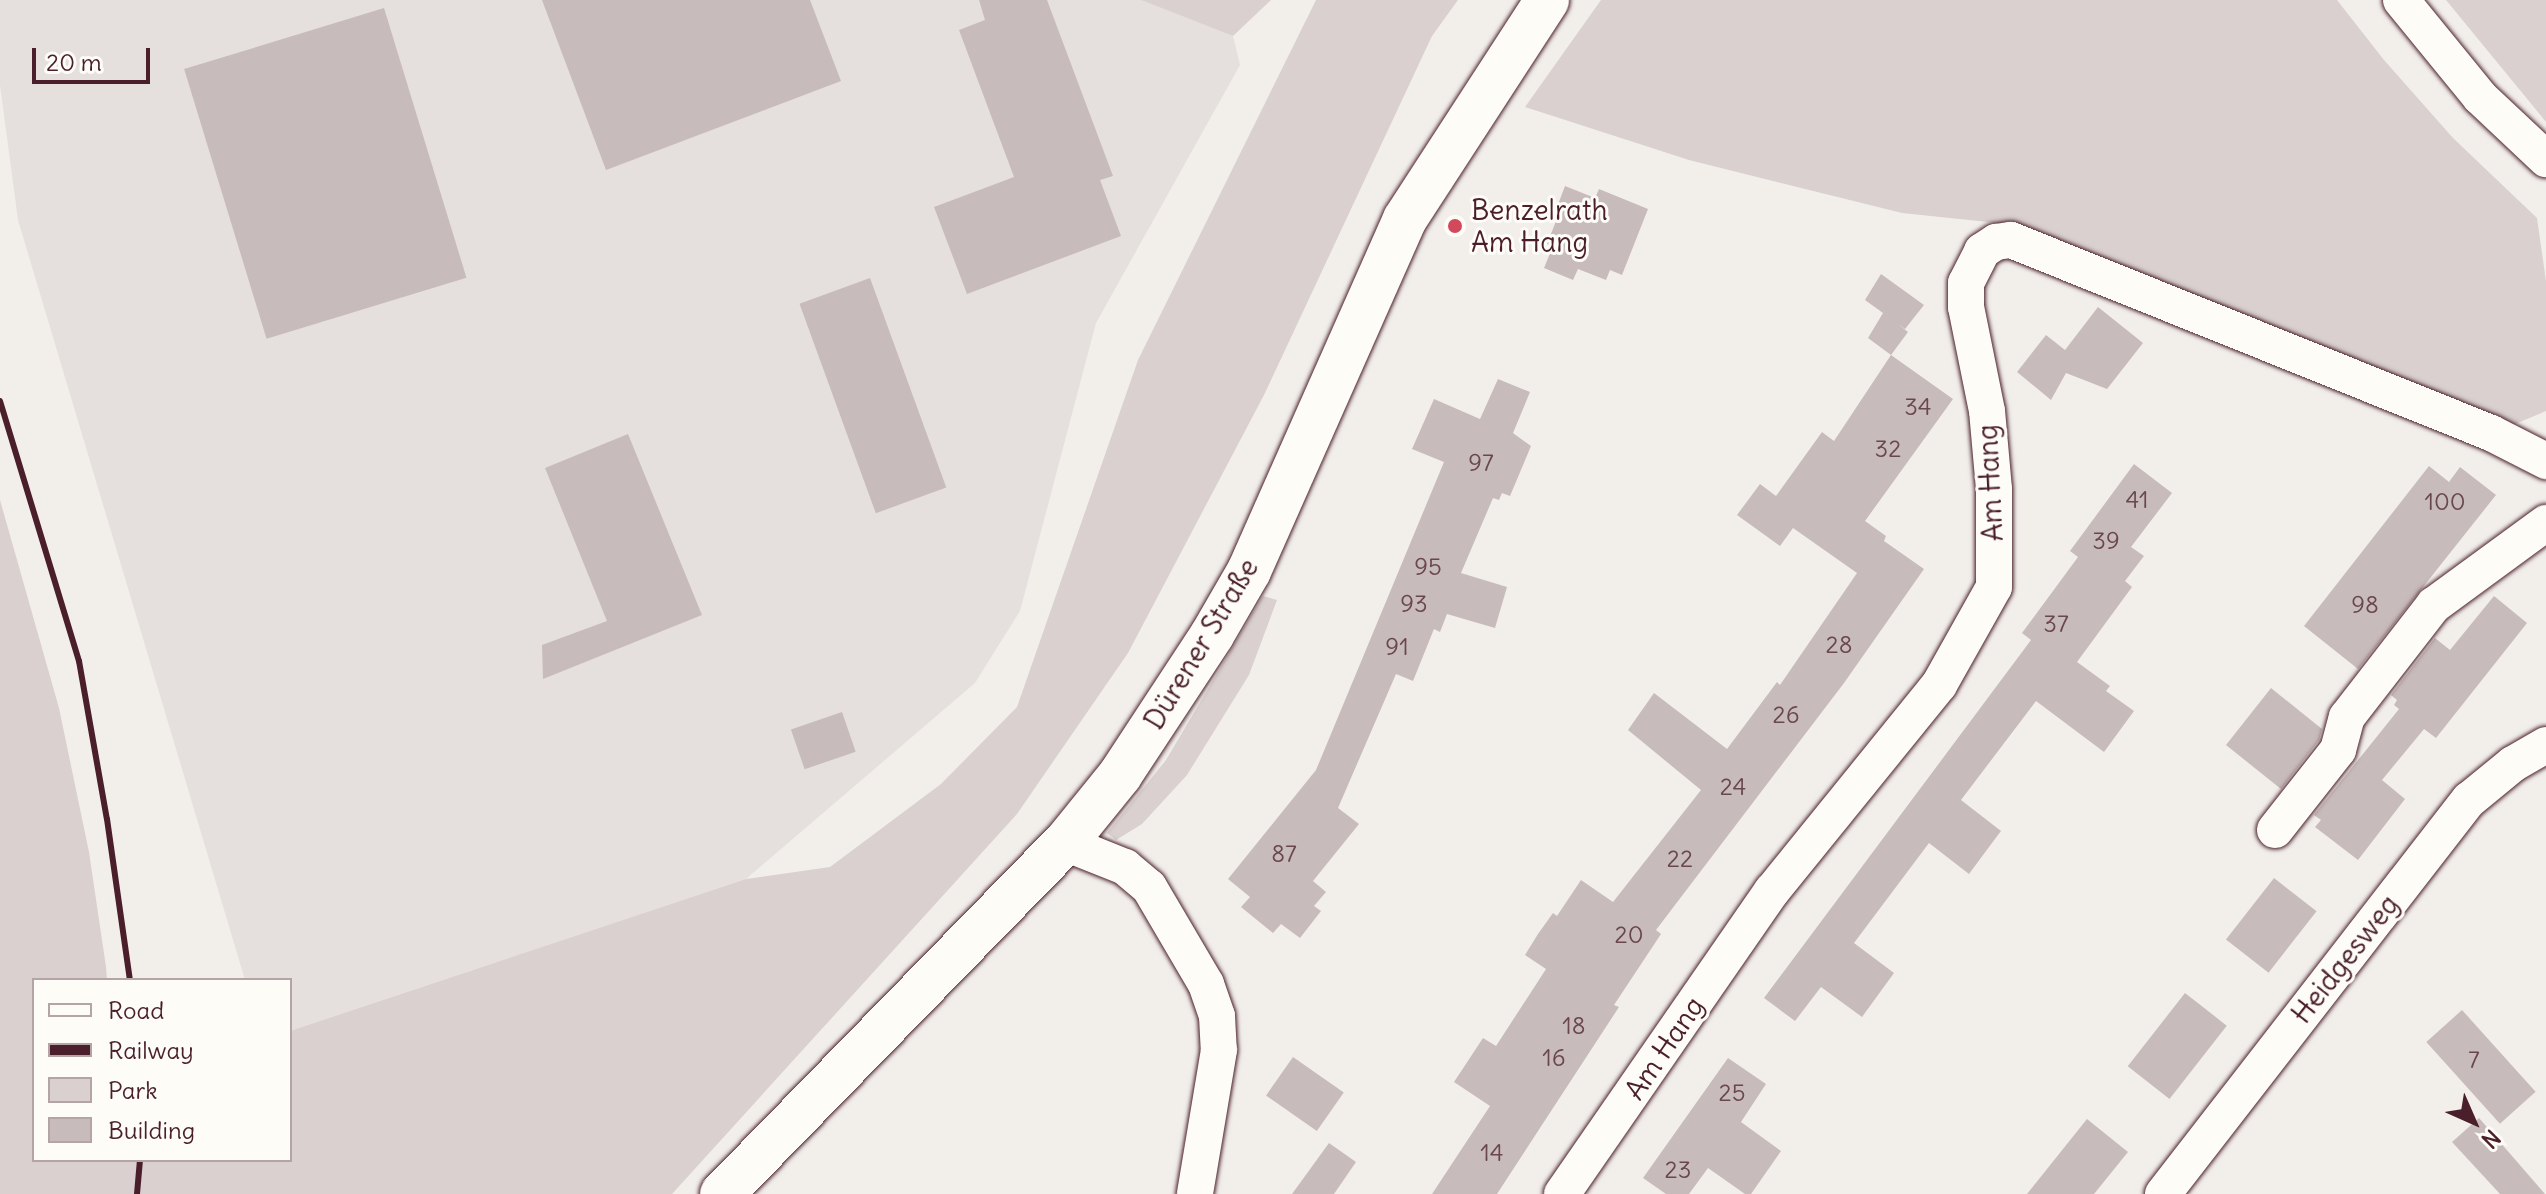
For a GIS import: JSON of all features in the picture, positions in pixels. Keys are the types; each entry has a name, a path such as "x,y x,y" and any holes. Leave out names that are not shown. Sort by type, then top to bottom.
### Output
{"main road":[{"name":"Dürener Straße","path":"722,1194 1065,843 1120,775 1212,635 1249,571 1405,219 1547,0"}],"street":[{"path":"2401,0 2480,97 2546,159"},
{"name":"Am Hang","path":"1562,1194 1772,891 1939,685 1994,587 1994,489 1988,427 1966,307 1966,283 1982,251 1996,242 2011,240 2491,433 2546,461"},
{"path":"2275,830 2338,750 2347,717 2434,605 2546,523"},
{"name":"Heidgesweg","path":"2166,1193 2469,800 2513,764 2546,745"},
{"path":"1065,843 1125,867 1149,887 1206,984 1217,1016 1219,1050 1195,1194"}],"shaded area":[{"path":"0,0 1141,0 1233,36 1240,65 1096,323 1020,611 975,683 746,879 292,1030 292,978 244,978 18,220 0,85"}],"green space":[{"path":"1141,0 1271,0 1233,36"},
{"path":"1316,0 1458,0 1432,36 1264,395 1128,653 1017,814 672,1194 0,1194 0,500 59,708 89,852 107,978 32,978 32,1162 292,1162 292,1030 746,879 830,867 941,784 1017,707 1138,360"},
{"path":"1601,0 2337,0 2384,60 2453,138 2537,218 2546,281 2546,411 2508,427 2007,224 1902,213 1689,160 1525,107"},
{"path":"2446,0 2546,0 2546,122"},
{"path":"1263,596 1277,600 1249,675 1187,775 1142,824 1116,840 1107,833 1166,760"}],"building":[{"path":"542,0 810,0 841,81 606,170"},
{"path":"979,0 1047,0 1113,176 1100,180 1121,236 967,294 934,207 1014,177 959,30 985,20"},
{"path":"384,8 466,278 267,339 184,69"},
{"path":"1565,186 1595,198 1599,189 1648,209 1622,275 1610,270 1606,280 1578,269 1573,280 1544,268 1553,246 1547,244 1558,216 1554,215"},
{"path":"1881,274 1924,305 1905,329 1898,324 1908,332 1891,355 1868,338 1883,313 1865,300"},
{"path":"870,278 946,488 876,513 800,304"},
{"path":"2098,307 2143,343 2107,389 2066,373 2051,400 2017,372 2046,335 2065,350"},
{"path":"1891,355 1953,399 1865,521 1886,536 1884,541 1924,569 1844,683 1656,930 1661,934 1614,1005 1619,1007 1497,1194 1432,1194 1490,1106 1454,1082 1483,1038 1496,1046 1546,969 1525,955 1538,934 1553,913 1557,916 1581,880 1613,902 1701,790 1628,730 1654,693 1727,749 1777,682 1780,685 1857,573 1793,528 1780,546 1737,515 1760,484 1776,496 1822,432 1834,441"},
{"path":"1498,379 1530,392 1513,433 1531,446 1510,496 1502,493 1499,500 1493,498 1461,573 1507,587 1495,628 1447,614 1440,632 1434,629 1413,681 1396,674 1338,808 1359,824 1313,881 1326,892 1314,906 1321,911 1300,938 1281,924 1273,933 1241,907 1250,897 1228,879 1316,770 1444,462 1412,449 1434,399 1480,419"},
{"path":"628,434 702,615 543,679 542,645 607,621 545,468"},
{"path":"2134,464 2172,493 2131,547 2144,556 2125,581 2132,587 2077,662 2110,686 2106,691 2134,711 2104,752 2036,701 1961,800 2001,831 1969,874 1929,843 1854,943 1894,973 1862,1017 1821,987 1795,1021 1764,998 2031,640 2022,633 2078,557 2070,551"},
{"path":"2429,466 2449,482 2460,467 2496,495 2358,669 2304,626"},
{"path":"2494,596 2527,623 2436,738 2424,729 2382,780 2405,799 2358,860 2315,827 2321,820 2314,815 2399,709 2394,705 2397,700 2391,695 2435,638 2450,650"},
{"path":"2271,688 2322,729 2319,740 2281,789 2226,745"},
{"path":"842,712 856,752 805,769 791,730"},
{"path":"2274,878 2317,911 2269,973 2226,939"},
{"path":"2185,993 2227,1026 2170,1099 2128,1066"},
{"path":"2462,1010 2536,1092 2500,1124 2426,1042"},
{"path":"1293,1057 1344,1093 1317,1131 1266,1096"},
{"path":"1728,1058 1766,1084 1741,1122 1781,1151 1751,1194 1745,1194 1708,1168 1689,1194 1666,1194 1643,1178"},
{"path":"2479,1118 2545,1194 2500,1194 2452,1142"},
{"path":"2087,1119 2128,1152 2094,1194 2027,1194"},
{"path":"1329,1143 1356,1162 1334,1194 1292,1194"}],"railway":[{"path":"0,401 79,661 107,819 130,978"},
{"path":"137,1194 140,1162"}],"place":[{"name":"Benzelrath Am Hang","path":"1455,226"}]}
